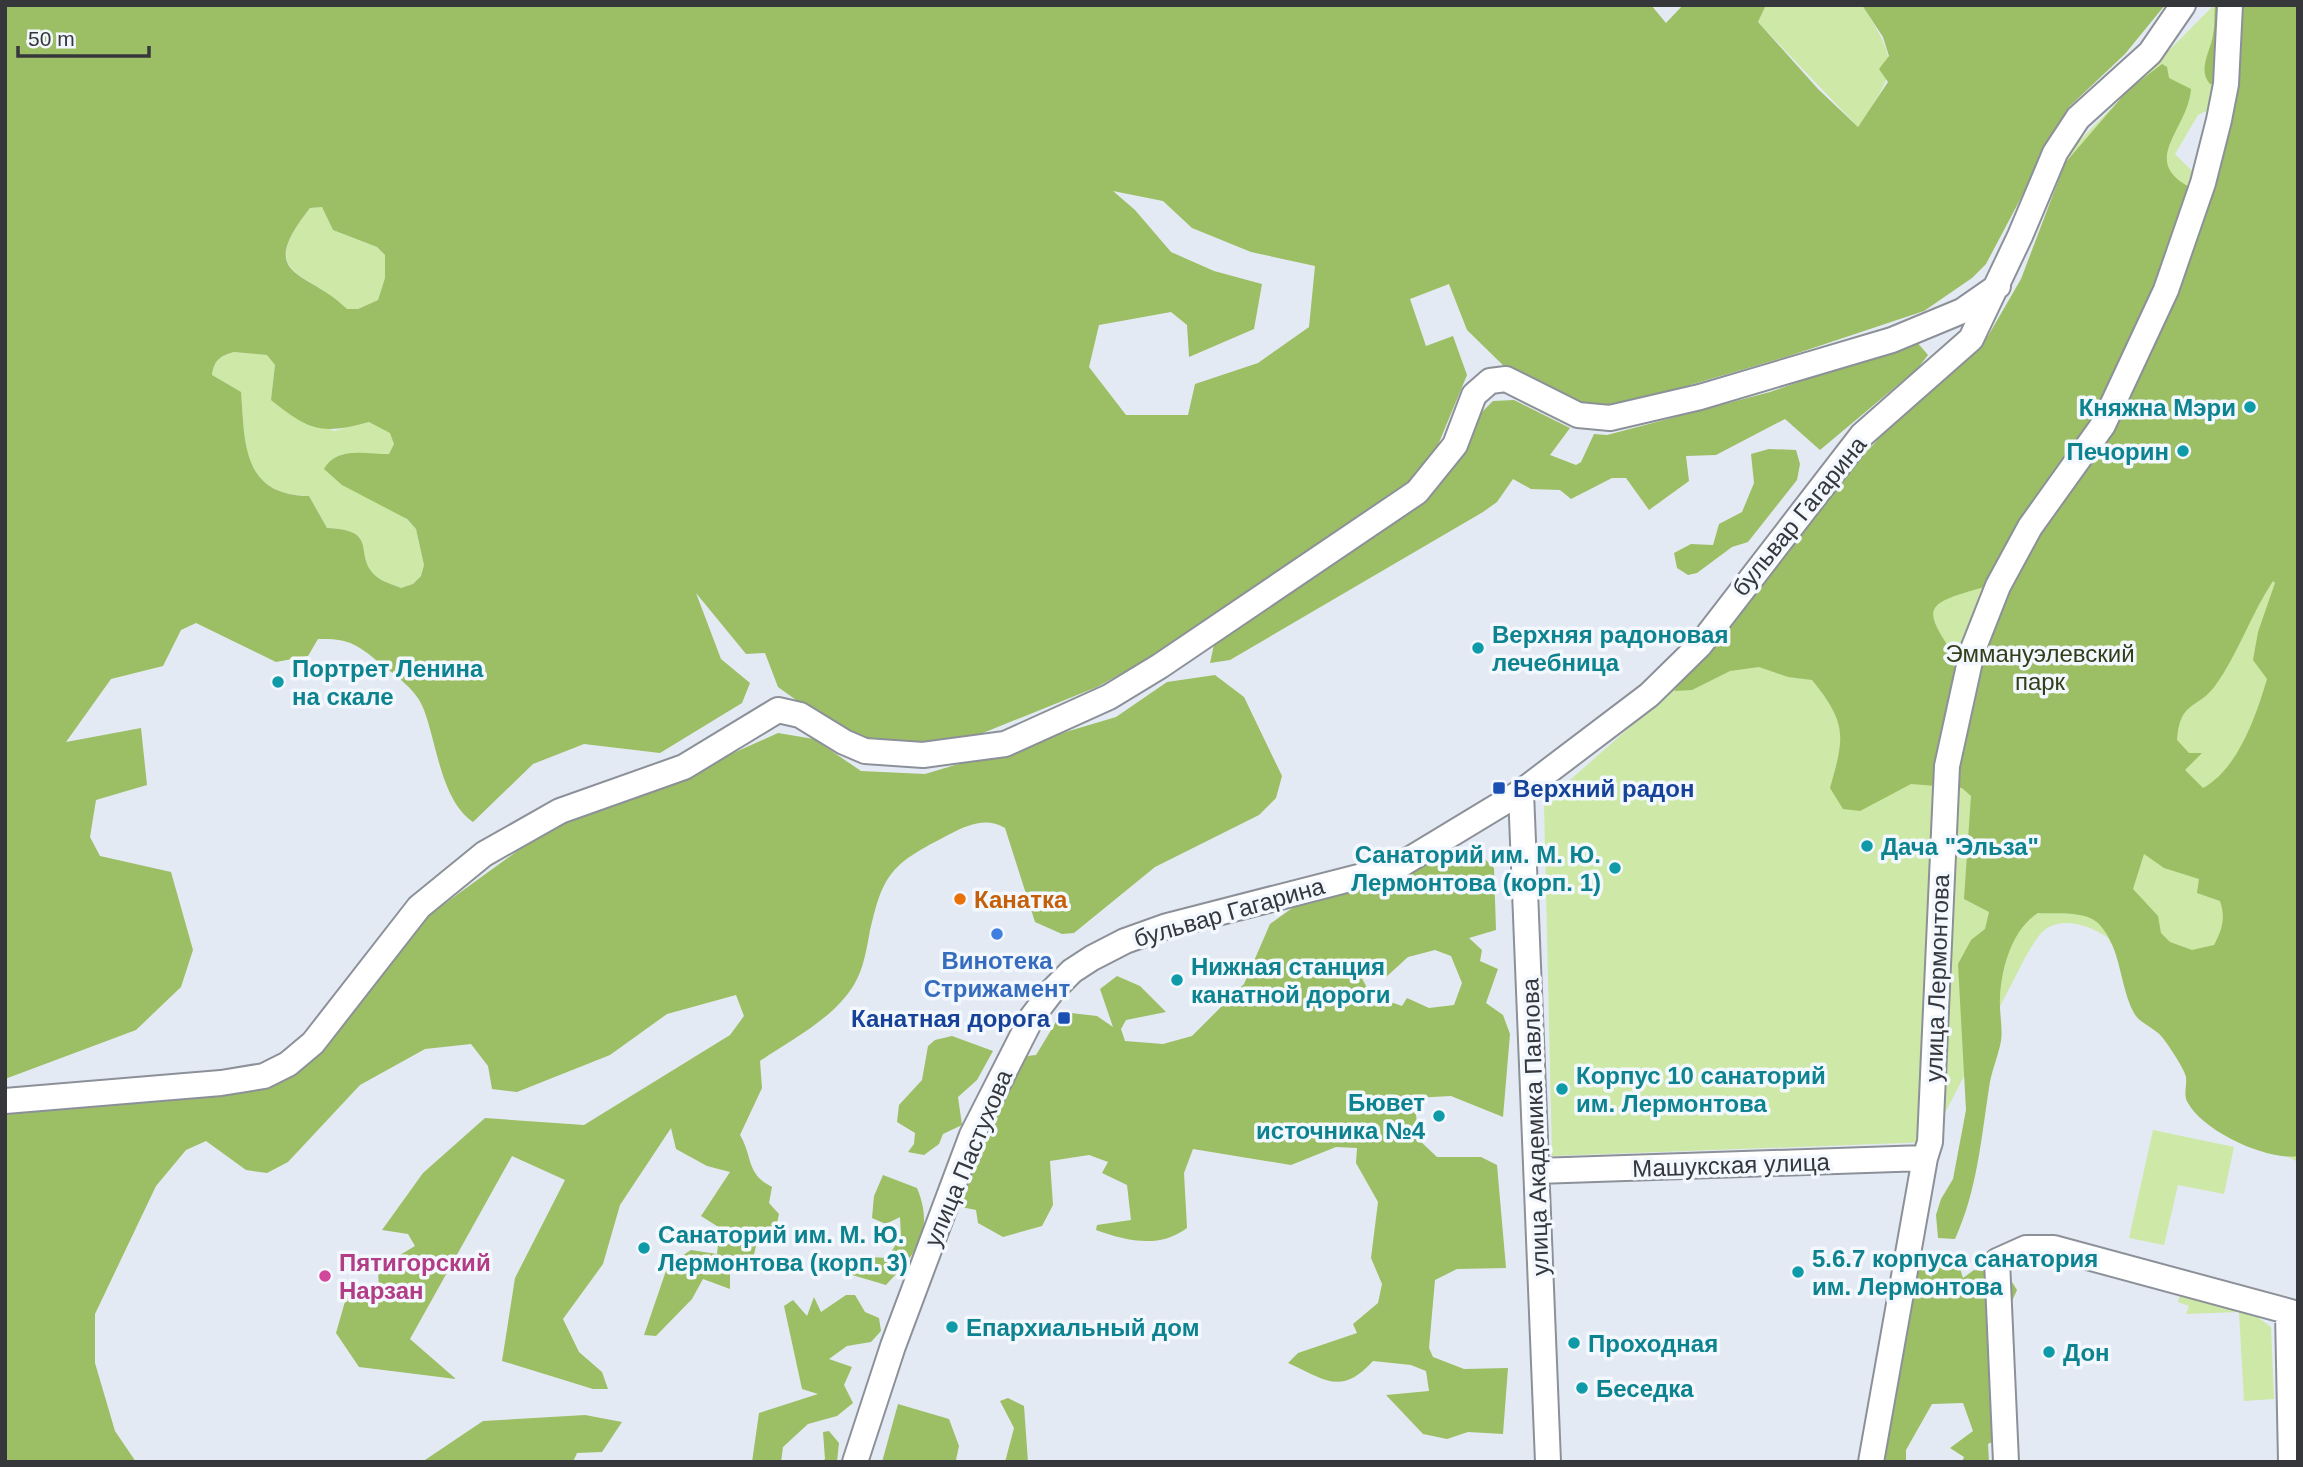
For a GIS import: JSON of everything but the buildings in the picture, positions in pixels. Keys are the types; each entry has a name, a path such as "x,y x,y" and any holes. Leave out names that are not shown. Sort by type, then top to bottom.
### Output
{"street":[{"name":"бульвар Гагарина","path":"1092,958 1125,941 1167,926 1397,867 1521,792 1649,695 1700,645 1863,435 1971,340 1998,286 2055,153 2078,118 2150,52 2183,5"},
{"name":"улица Лермонтова","path":"1871,1462 1924,1158 1930,1142 1947,766 1972,652 1998,586 2030,527 2103,425 2166,290 2203,183 2220,120 2226,85 2230,5"},
{"path":"5,1101 221,1083 264,1076 288,1064 313,1043 419,907 484,854 560,811 684,767 778,710 800,715 844,742 865,751 923,755 1005,744 1067,718 1160,666 1417,492 1455,445 1474,395 1490,381 1506,379 1577,415 1610,418 1700,397 1892,340 1962,311 1998,286"},
{"name":"улица Академика Павлова","path":"1521,792 1548,1462"},
{"name":"улица Пастухова","path":"855,1462 892,1346 972,1135 1032,1017 1065,978 1092,958"},
{"name":"Машукская улица","path":"1537,1171 1924,1158"},
{"path":"2006,1462 1997,1261 2026,1248 2054,1248 2293,1313 2291,1462"}],"green space":[{"path":"5,5 1651,5 1666,23 1683,5 1766,5 1758,22 1818,89 1858,127 1888,82 1879,69 1889,56 1883,37 1862,5 2165,5 2125,54 2069,107 1986,264 1972,278 1924,311 1789,356 1611,408 1578,406 1510,372 1467,330 1449,284 1410,299 1426,346 1453,336 1467,375 1433,457 1414,480 1250,594 1144,661 1097,687 973,737 928,744 877,746 810,710 778,687 765,653 746,654 696,593 721,659 750,683 742,703 660,753 584,744 533,764 473,822 462,812 447,786 421,703 405,684 365,651 345,641 318,639 308,656 276,662 196,623 181,630 163,666 111,679 66,742 141,728 147,785 96,800 90,837 100,856 171,872 193,950 181,987 136,1030 5,1079","holes":["1113,191 1163,201 1192,228 1251,252 1315,266 1309,327 1258,363 1195,384 1188,415 1126,415 1089,367 1099,325 1171,312 1187,325 1189,357 1254,329 1262,284 1214,271 1171,252 1135,210","322,207 333,230 377,247 385,255 385,278 378,300 358,309 347,309 292,270 287,261 287,248 294,231 310,208","234,352 267,355 275,365 271,400 306,424 327,429 369,422 390,433 394,444 389,454 344,454 336,457 324,469 342,485 407,519 416,529 424,565 421,576 413,584 401,588 380,579 371,571 361,539 344,530 327,528 309,496 287,493 271,487 259,476 251,463 247,447 241,392 212,375 214,366 221,357"]},
{"path":"1766,5 1862,5 1883,42 1889,68 1880,92 1858,127 1758,22"},
{"name":"Эммануэлевский парк","path":"2214,5 2298,5 2298,1162 2199,1113 2180,1051 2107,937 2086,926 2070,923 2047,928 2033,945 1930,1142 1552,1156 1544,803 1794,582 1999,343 2074,146","holes":["2215,107 2203,182 2175,154 2198,115"]},
{"name":"Эммануэлевский парк","path":"2215,5 2298,5 2298,1156 2270,1154 2237,1142 2196,1114 2187,1100 2186,1077 2176,1057 2165,1040 2134,1013 2112,945 2099,924 2078,915 2038,913 2021,929 2015,939 2003,975 2000,998 2001,1041 1990,1082 1977,1165 1968,1202 1955,1239 1938,1238 1936,1215 1941,1199 1953,1179 1966,1110 1958,964 1971,940 1985,929 1989,912 1964,899 1971,796 1962,788 1911,784 1860,811 1843,809 1830,788 1838,755 1840,731 1832,708 1812,680 1788,677 1759,667 1730,671 1692,690 1674,691 1802,522 1905,410 1988,336 2021,279 2065,163 2128,90 2162,64 2167,67 2169,78 2191,89 2188,104 2167,157 2169,169 2178,180 2196,190 2232,85 2210,84 2206,78 2205,66 2214,31","holes":["2273,581 2275,583 2258,632 2253,660 2267,679 2263,694 2236,755 2226,768 2203,788 2185,770 2202,753 2189,753 2177,740 2179,727 2190,707 2208,694 2223,674","1988,586 1960,664 1938,630 1934,610 1949,598","2144,854 2164,868 2199,879 2197,893 2220,901 2222,907 2222,924 2214,945 2192,950 2170,942 2161,933 2158,916 2133,889"]},
{"path":"322,207 333,230 377,247 385,255 385,278 378,300 358,309 346,309 293,270 287,260 287,248 294,231 310,208"},
{"path":"1916,341 1928,355 1918,368 1820,450 1785,419 1716,455 1686,456 1689,481 1649,510 1626,478 1612,478 1571,499 1560,490 1531,489 1513,479 1497,502 1483,512 1230,660 1210,663 1215,640 1432,493 1454,468 1472,422 1493,401 1514,400 1570,428 1550,455 1576,465 1581,462 1594,434 1607,435 1770,392"},
{"path":"234,352 268,355 275,365 271,400 334,431 369,421 391,432 394,444 389,454 341,454 416,529 424,565 421,576 413,584 401,588 380,579 371,571 361,539 344,530 327,528 309,496 287,493 271,487 259,477 251,464 247,448 241,393 212,375 218,359"},
{"path":"1769,449 1796,450 1800,464 1797,480 1748,542 1732,547 1697,573 1688,575 1677,568 1674,553 1691,544 1713,545 1719,524 1742,512 1754,483 1751,454"},
{"path":"1215,675 1244,697 1282,776 1276,798 1259,815 1155,867 1074,933 1062,934 1035,922 1005,828 998,825 985,822 964,827 930,844 903,862 885,883 879,897 862,966 855,983 825,1017 760,1061 762,1088 740,1135 754,1171 772,1187 769,1203 779,1214 776,1228 759,1233 752,1263 730,1270 730,1289 703,1279 692,1299 656,1336 644,1335 668,1265 691,1250 717,1254 720,1228 701,1216 730,1172 707,1166 676,1149 671,1128 620,1205 603,1264 563,1319 579,1352 602,1372 608,1389 593,1389 502,1361 515,1278 565,1180 512,1156 410,1339 456,1379 359,1367 336,1333 348,1291 379,1292 378,1268 415,1246 408,1234 382,1230 423,1173 485,1118 584,1125 730,1035 744,1016 736,995 667,1014 610,1055 517,1092 492,1089 488,1066 471,1044 425,1049 360,1085 288,1162 267,1173 246,1170 206,1141 186,1150 156,1186 95,1314 95,1363 115,1431 136,1462 5,1462 5,1114 229,1094 280,1081 422,920 556,823 709,764 778,733 814,739 861,771 925,774 1116,717 1167,682"},
{"path":"1455,849 1480,854 1494,868 1496,930 1469,938 1482,950 1480,961 1498,969 1486,1003 1503,1015 1510,1034 1503,1117 1451,1096 1414,1098 1419,1140 1437,1157 1481,1157 1497,1165 1506,1268 1457,1269 1435,1280 1429,1348 1433,1357 1464,1369 1508,1368 1503,1434 1468,1432 1447,1439 1423,1434 1386,1395 1429,1391 1426,1371 1411,1365 1373,1361 1352,1378 1333,1382 1288,1363 1298,1353 1357,1333 1353,1324 1378,1303 1382,1284 1371,1258 1378,1202 1356,1163 1357,1148 1336,1147 1291,1165 1193,1149 1184,1173 1187,1228 1176,1235 1154,1241 1131,1240 1096,1230 1097,1225 1131,1220 1127,1185 1102,1173 1108,1162 1089,1155 1050,1161 1053,1205 1042,1226 1003,1237 978,1223 976,1210 956,1206 1019,1057 1036,1055 1062,1012 1097,1016 1113,1027 1100,989 1117,976 1140,986 1166,1012 1126,1020 1121,1029 1125,1041 1163,1044 1192,1036 1244,984 1270,924 1302,901","holes":["1435,950 1451,956 1462,983 1454,1005 1429,1008 1407,998 1402,1006 1371,995 1359,973 1385,978 1408,957"]},
{"path":"952,1036 993,1051 977,1080 958,1097 962,1125 943,1134 939,1144 924,1155 908,1152 914,1144 915,1133 897,1122 899,1105 922,1080 928,1046 935,1040"},
{"path":"2153,1130 2234,1147 2224,1194 2178,1185 2164,1245 2129,1238"},
{"path":"883,1175 917,1188 924,1217 920,1241 914,1252 886,1285 842,1272 856,1259 887,1258 901,1237 900,1217 886,1224 872,1218 874,1196"},
{"path":"1942,1257 1957,1259 1963,1278 1974,1270 2007,1274 2017,1290 2001,1325 2014,1343 2004,1350 2005,1436 1988,1444 1989,1462 1962,1462 1964,1457 1950,1448 1973,1431 1963,1403 1932,1404 1906,1450 1906,1462 1874,1462 1911,1267 1921,1262 1931,1277"},
{"path":"2180,1294 2257,1317 2271,1327 2274,1399 2244,1401 2239,1312 2186,1314 2189,1306 2178,1302"},
{"path":"846,1295 855,1295 865,1312 879,1318 881,1331 871,1342 847,1346 829,1359 852,1367 844,1385 853,1403 837,1416 808,1424 783,1447 781,1462 752,1462 759,1413 818,1394 802,1389 784,1306 793,1300 807,1316 814,1297 821,1312"},
{"path":"1008,1398 1024,1406 1028,1462 1005,1462 1014,1428 1000,1401"},
{"path":"898,1404 949,1419 959,1446 956,1460 984,1462 882,1462"},
{"path":"585,1415 622,1422 602,1452 577,1453 573,1462 422,1462 483,1421"},
{"path":"829,1431 839,1443 837,1462 822,1462 825,1459 823,1432"}],"place":[{"name":"Княжна Мэри","path":"2250,407"},
{"name":"Печорин","path":"2183,451"},
{"name":"Верхняя радоновая лечебница","path":"1478,648"},
{"name":"Портрет Ленина на скале","path":"278,682"},
{"name":"Верхний радон","path":"1499,788"},
{"name":"Дача \"Эльза\"","path":"1867,846"},
{"name":"Санаторий им. М. Ю. Лермонтова (корп. 1)","path":"1615,868"},
{"name":"Канатка","path":"960,899"},
{"name":"Винотека Стрижамент","path":"997,934"},
{"name":"Нижная станция канатной дороги","path":"1177,980"},
{"name":"Канатная дорога","path":"1064,1018"},
{"name":"Корпус 10 санаторий им. Лермонтова","path":"1562,1089"},
{"name":"Бювет источника №4","path":"1439,1116"},
{"name":"Санаторий им. М. Ю. Лермонтова (корп. 3)","path":"644,1248"},
{"name":"5.6.7 корпуса санатория им. Лермонтова","path":"1798,1272"},
{"name":"Пятигорский Нарзан","path":"325,1276"},
{"name":"Епархиальный дом","path":"952,1327"},
{"name":"Проходная","path":"1574,1343"},
{"name":"Дон","path":"2049,1352"},
{"name":"Беседка","path":"1582,1388"}]}
